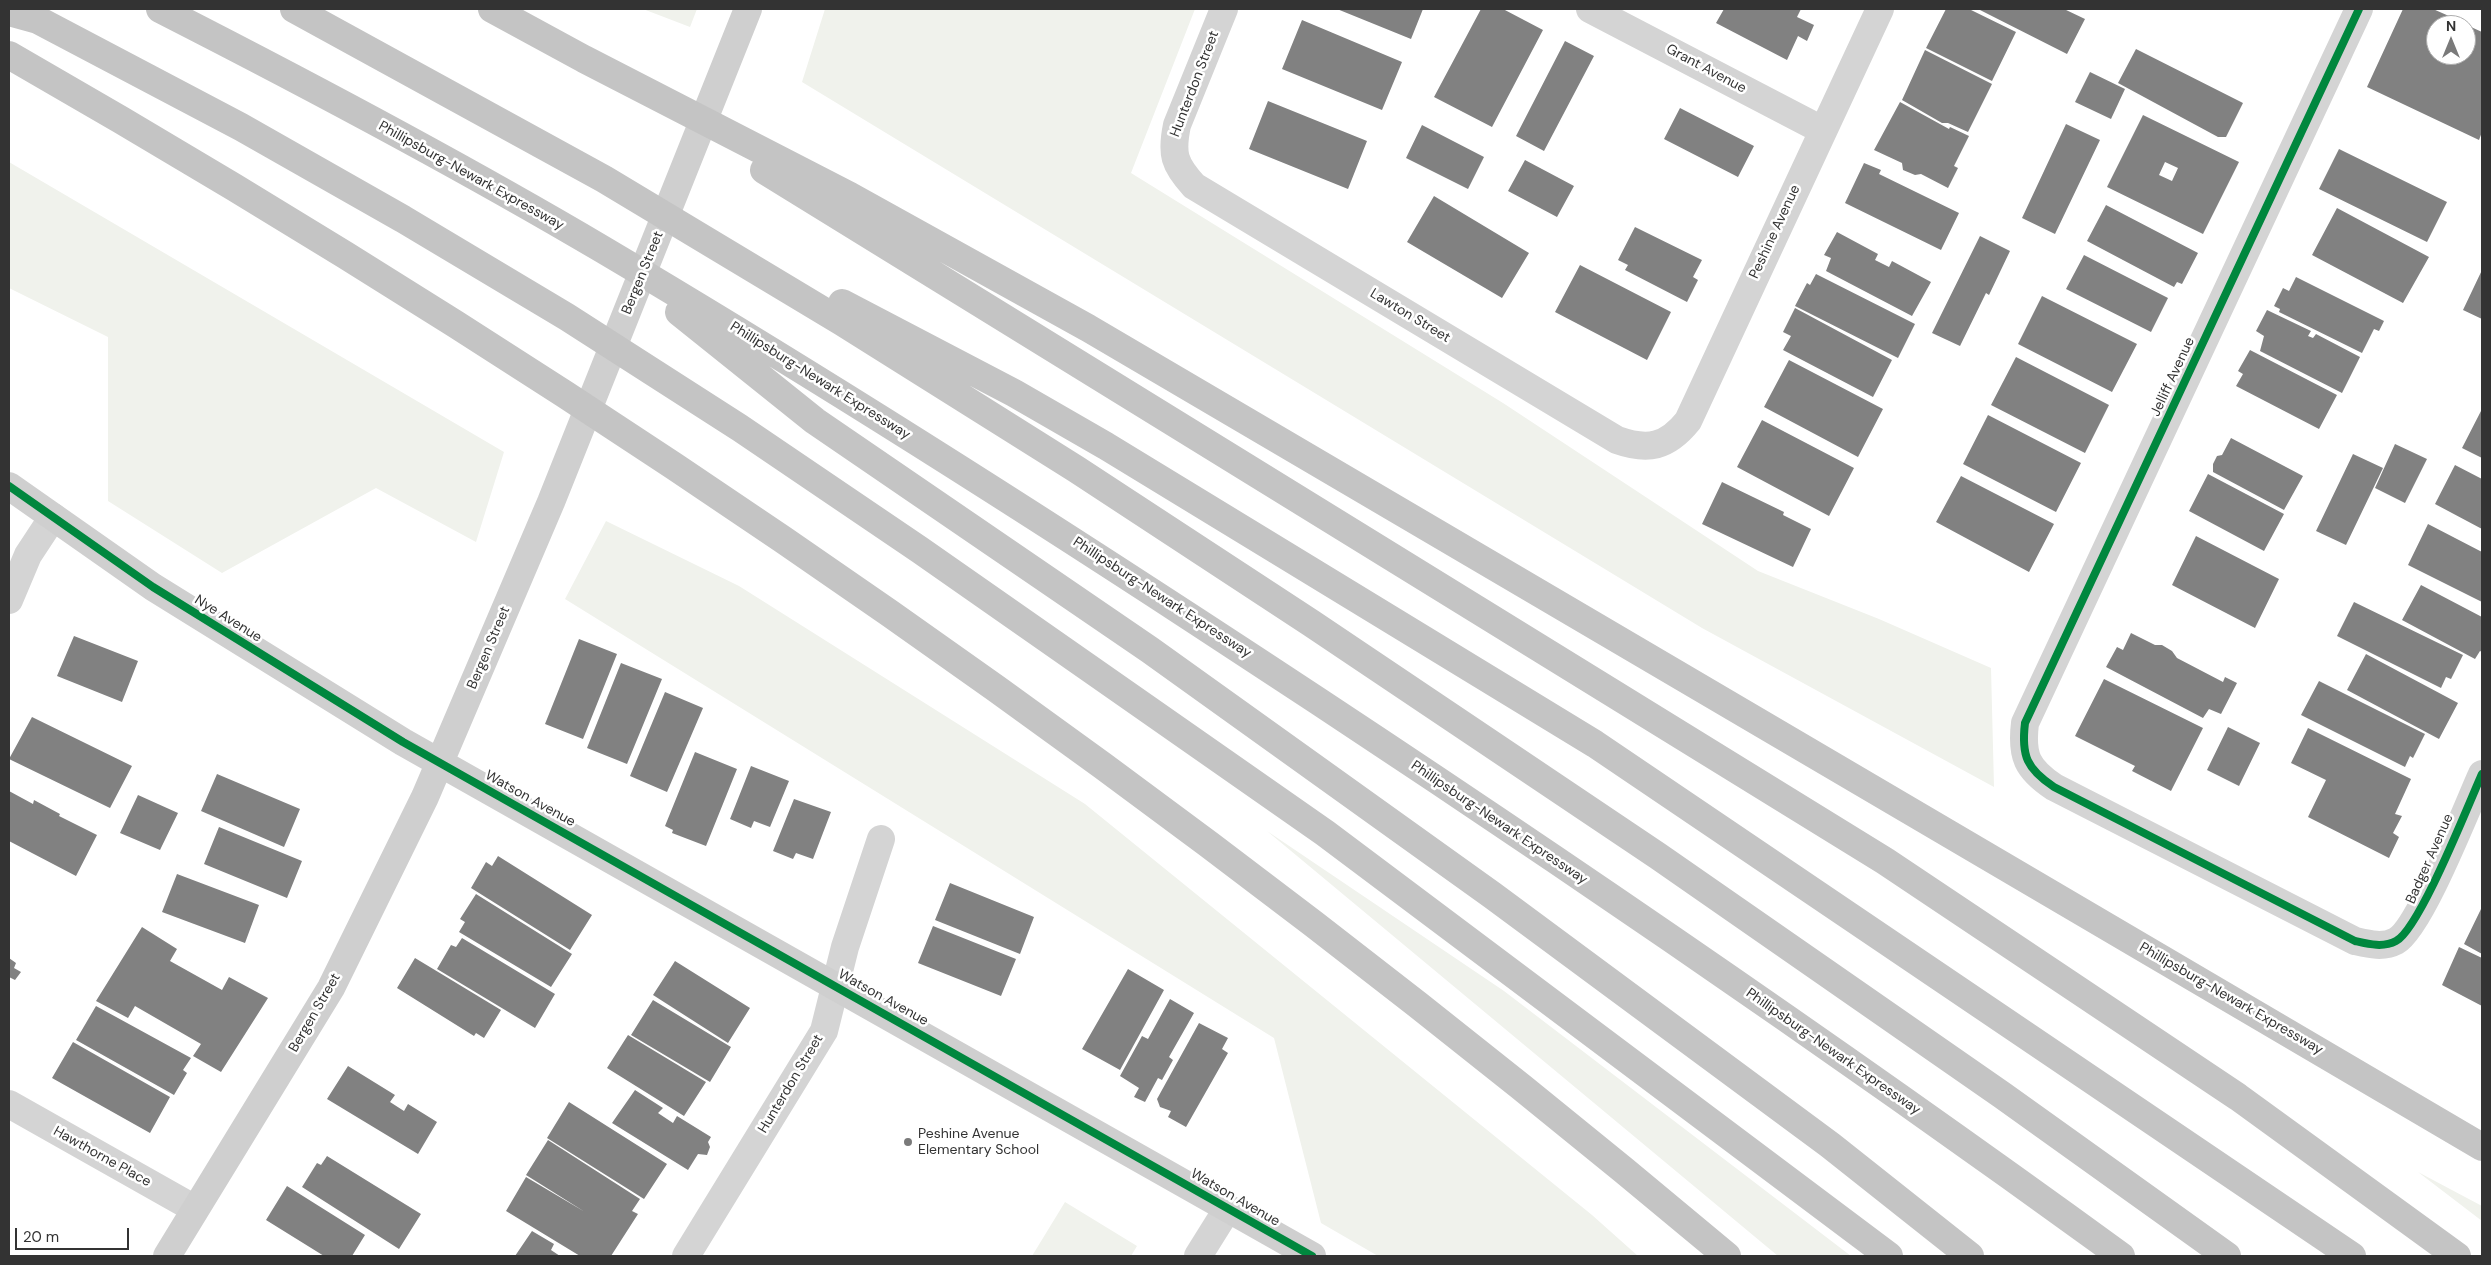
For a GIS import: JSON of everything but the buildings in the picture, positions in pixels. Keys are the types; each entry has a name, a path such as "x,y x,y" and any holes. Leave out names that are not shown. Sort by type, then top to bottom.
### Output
{"highway":[{"name":"Phillipsburg-Newark Expressway","path":"160,9 320,92 598,246 802,369 1040,519 1340,716 1765,1005 2121,1256"},
{"path":"294,9 535,143 1014,393 1158,476 1637,771 2352,1256"},
{"name":"Phillipsburg-Newark Expressway","path":"492,9 584,59 850,196 1088,328 2482,1147"},
{"path":"9,12 38,20 241,127 353,190 567,317 740,428 920,550 1340,843 1888,1256"},
{"path":"9,55 254,198 409,294 616,425 849,583 1070,740 1293,906 1571,1125 1727,1256"},
{"path":"584,59 1885,861 2238,1097 2457,1256"},
{"path":"535,143 604,179 842,322 1051,453 1303,617 1658,856 1994,1090 2227,1256"},
{"path":"598,246 814,420 1150,650 1492,895 1830,1145 1970,1256"}],"street":[{"name":"Hunterdon Street","path":"1175,160 1173,144 1177,125 1224,9"},
{"name":"Grant Avenue","path":"1590,9 1822,130"},
{"name":"Peshine Avenue","path":"1659,445 1680,431 1688,421 1880,9"},
{"name":"Jelliff Avenue","path":"2359,9 2025,723 2023,739 2026,759 2035,774 2054,787 2346,936 2365,944 2388,944"},
{"name":"Bergen Street","path":"167,1256 331,988 440,762 551,502 744,19"},
{"name":"Lawton Street","path":"1175,160 1194,186 1617,440 1645,447 1659,445"},
{"name":"Nye Avenue","path":"9,486 161,592 440,762"},
{"path":"9,600 28,555 53,517"},
{"name":"Watson Avenue","path":"440,762 1312,1256"},
{"name":"Badger Avenue","path":"2388,944 2404,935 2416,920 2482,774"},
{"name":"Hunterdon Street","path":"686,1256 824,1031 845,947 881,839"},
{"name":"Hawthorne Place","path":"9,1104 196,1210"},
{"path":"1198,1256 1228,1208"}],"shaded area":[{"path":"643,9 697,9 690,27"},
{"path":"825,9 1195,9 1131,173 1503,403 1758,571 1879,619 1991,668 1994,787 1702,628 802,82"},
{"path":"9,162 504,452 476,542 376,488 222,573 108,501 108,337 9,288"},
{"path":"606,521 739,586 1085,804 1592,1215 1638,1256 1378,1256 1321,1223 1274,1038 565,599"},
{"path":"1267,831 1504,991 1851,1256 1778,1256"},
{"path":"2418,1172 2482,1206 2482,1221"},
{"path":"1065,1202 1137,1246 1131,1256 1032,1256"}],"cycle path":[{"path":"2359,9 2025,723 2025,753 2032,768 2054,787 2355,941 2376,945 2396,941 2418,914 2443,864 2482,774"},
{"path":"9,486 153,587 403,742 1312,1256"}],"place":[{"name":"Peshine Avenue Elementary School","path":"908,1142"}]}
